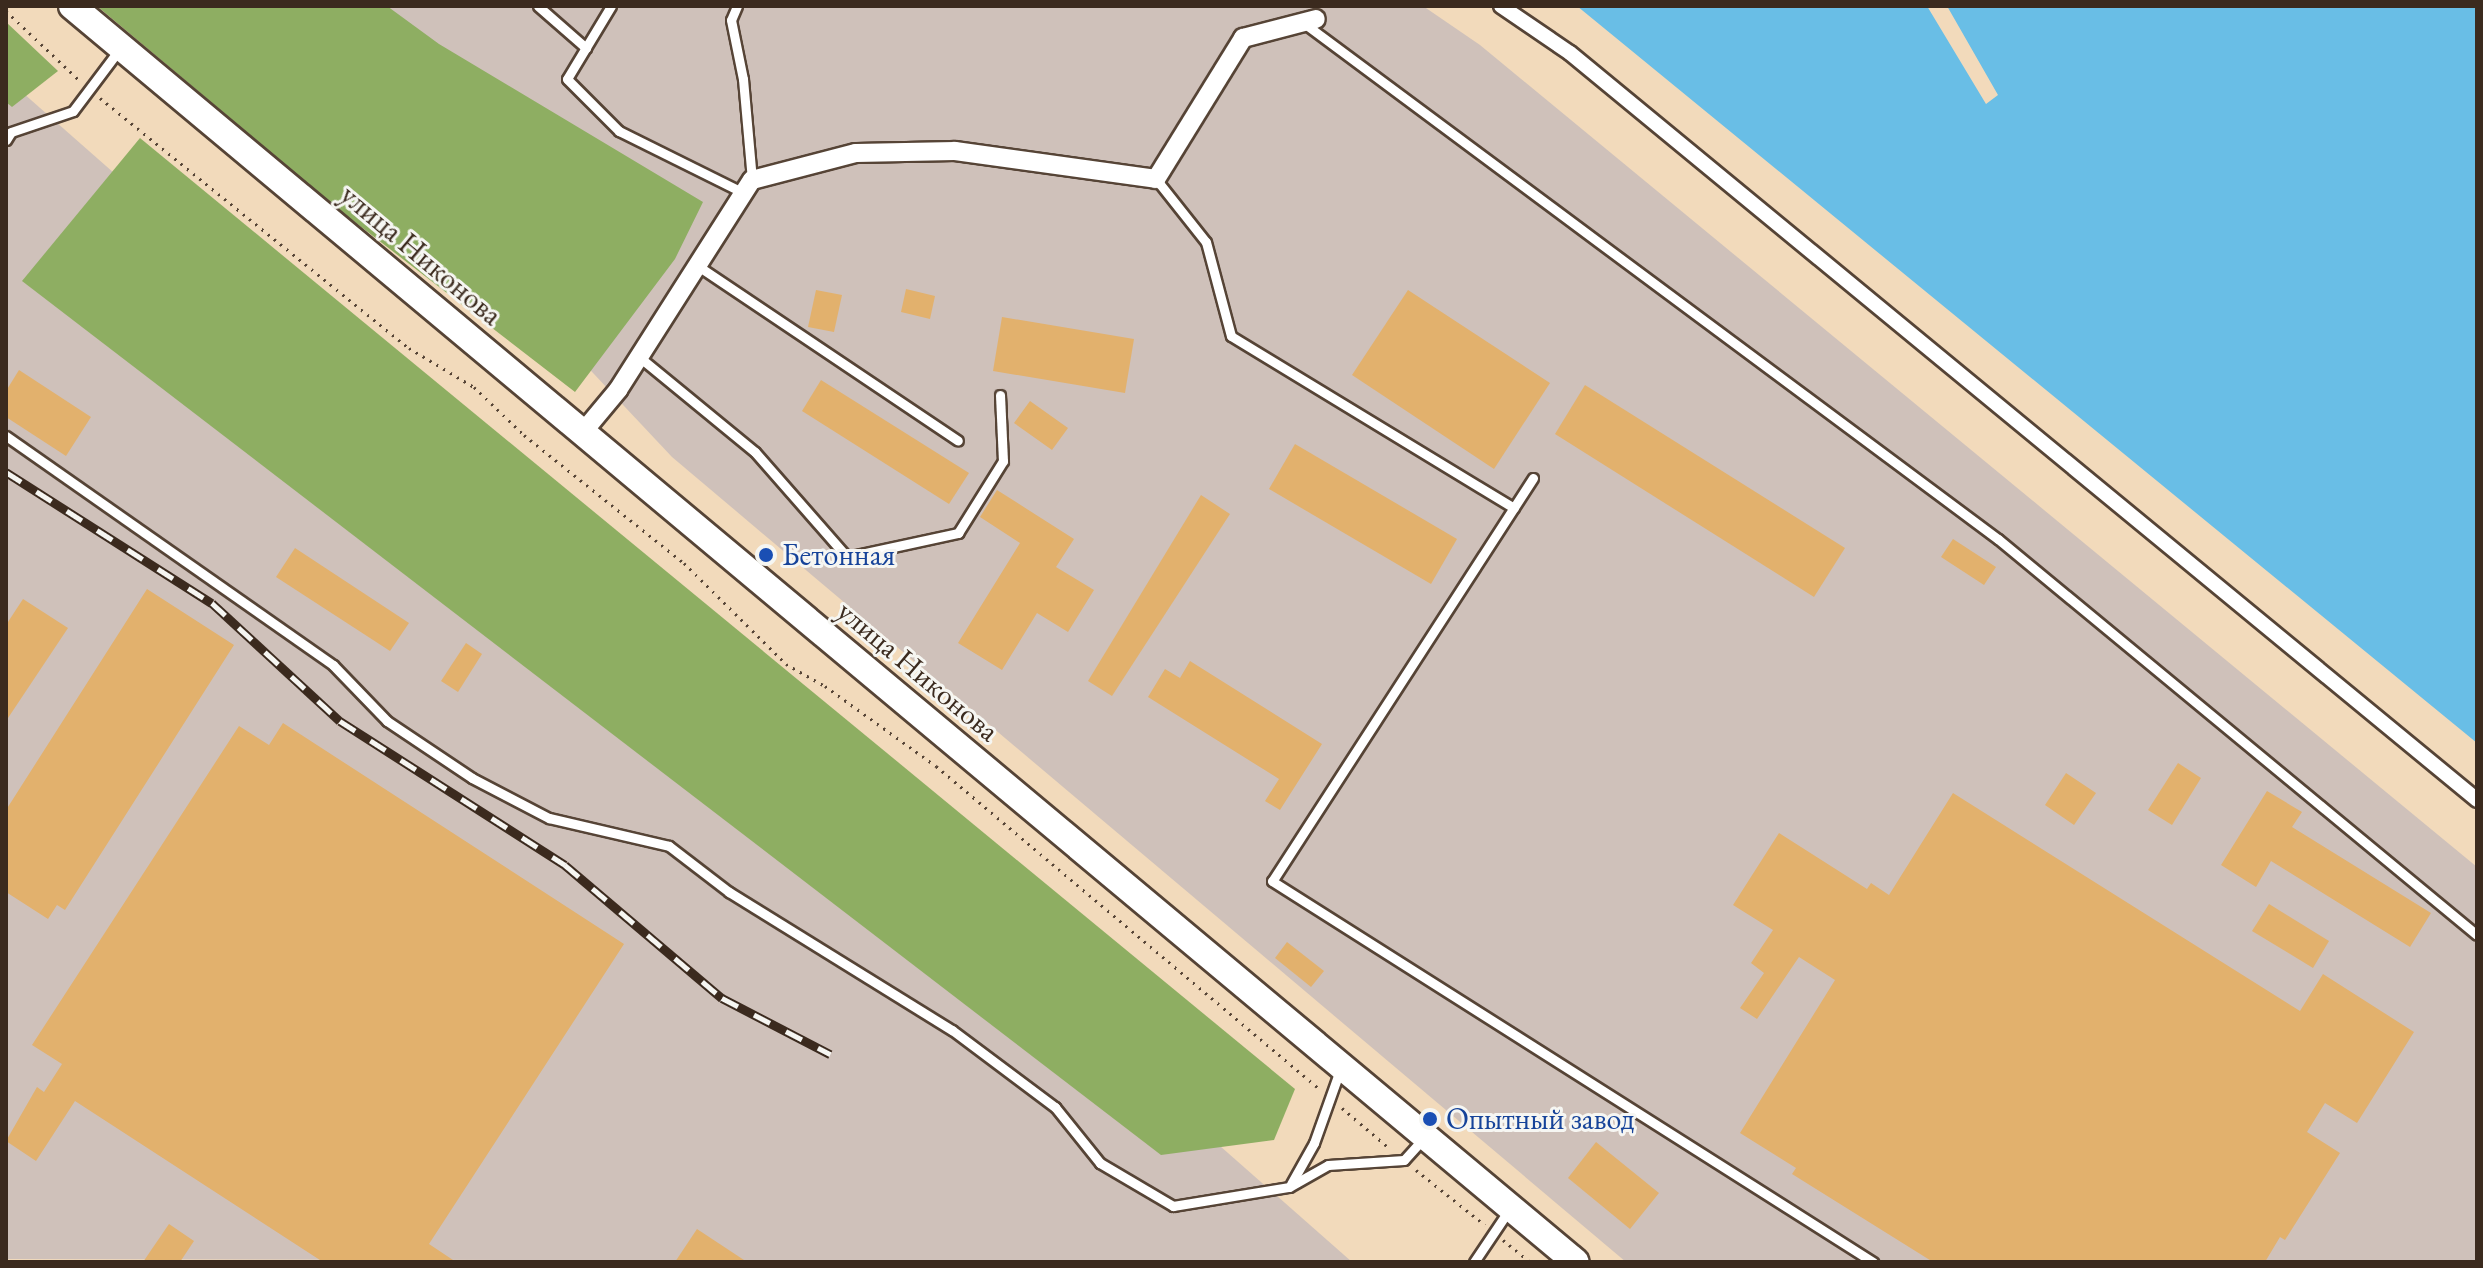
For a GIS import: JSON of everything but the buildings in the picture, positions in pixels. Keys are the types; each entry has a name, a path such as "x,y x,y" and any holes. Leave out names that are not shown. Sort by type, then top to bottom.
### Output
{"main road":[{"name":"улица Никонова","path":"72,6 1576,1262"}],"street":[{"path":"1501,6 1570,53 2477,800"},
{"path":"583,432 638,356 748,187 856,153 955,151 1156,179 1243,38 1309,21"}],"lane":[{"path":"538,6 586,48"},
{"path":"611,6 567,79 619,131 748,187 743,79 731,20 737,6"},
{"path":"1309,21 1998,539 2477,935"},
{"path":"6,140 11,132 73,111 122,47"},
{"path":"1156,179 1206,242 1231,336 1514,508"},
{"path":"698,266 958,441"},
{"path":"638,356 755,452 847,557 958,533 1003,461 1000,395"},
{"path":"6,436 333,665 387,721 472,778 549,818 669,846 729,892 952,1030 1055,1107 1100,1163 1173,1206 1289,1187 1328,1165 1404,1160 1426,1135"},
{"path":"1533,478 1272,881 1873,1262"},
{"path":"1289,1187 1331,1098 1341,1066"},
{"path":"1474,1262 1511,1207"}],"path":[{"path":"6,11 88,89 409,348 474,387 524,435 684,563 786,664 825,686 936,766 1404,1160 1530,1262"}],"shaded area":[{"path":"248,6 1423,6 1480,45 2477,867 2477,1262 1626,1262 672,457"},
{"path":"6,78 1352,1262 6,1259"}],"green space":[{"path":"97,6 387,6 439,44 703,202 675,259 575,392 338,209"},
{"path":"6,22 58,71 12,107 6,102"},
{"path":"140,138 1295,1089 1274,1140 1161,1155 22,281"}],"water":[{"path":"1577,6 1927,6 1986,104 1998,95 1947,6 2477,6 2477,743"}],"railway":[{"path":"6,472 212,603 340,721 565,865 722,998 830,1054"}],"place":[{"name":"Бетонная","path":"766,555"},
{"name":"Опытный завод","path":"1430,1119"}]}
